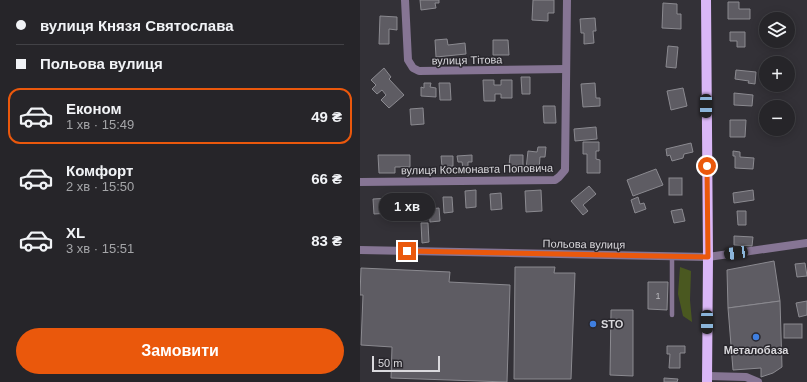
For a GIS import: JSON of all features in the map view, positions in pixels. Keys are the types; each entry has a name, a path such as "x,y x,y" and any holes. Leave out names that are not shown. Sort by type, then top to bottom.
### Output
{"main road":[{"path":"706,0 708,257 707,379"}],"street":[{"name":"вулиця Тітова","path":"405,0 408,60 413,68 419,71 566,69"},
{"name":"вулиця Космонавта Поповича","path":"360,182 555,180 559,177 565,170 567,0"},
{"name":"Польова вулиця","path":"360,250 708,257 807,243"},
{"path":"707,379 746,377 758,382"}],"lane":[{"path":"672,257 672,315"}],"green space":[{"path":"680,267 691,271 690,300 692,322 683,316 678,294"}],"building":[{"path":"420,0 439,0 439,3 435,3 436,8 421,10"},
{"path":"533,0 554,0 554,13 548,13 548,21 532,20"},
{"path":"728,2 739,2 739,9 750,9 750,19 728,19"},
{"path":"663,3 677,4 677,14 681,14 681,29 662,28"},
{"path":"380,16 397,17 397,30 389,29 389,44 379,44"},
{"path":"595,18 596,31 593,31 594,43 584,44 584,33 581,33 580,19"},
{"path":"730,32 745,32 745,47 737,47 737,41 730,41"},
{"path":"447,39 448,45 465,43 466,54 436,57 435,40"},
{"path":"493,40 508,40 509,55 493,55"},
{"path":"668,46 678,47 676,68 666,67"},
{"path":"384,68 391,77 389,79 404,95 389,108 381,100 386,95 382,90 377,94 372,89 376,85 371,80"},
{"path":"736,70 756,72 755,84 748,83 749,81 735,79"},
{"path":"521,77 530,77 530,94 522,94"},
{"path":"483,80 494,80 494,85 501,85 501,80 512,80 512,98 501,98 501,94 495,94 495,101 484,101"},
{"path":"424,83 431,83 430,87 436,88 436,97 421,96 421,87 424,88"},
{"path":"439,83 450,83 451,100 440,100"},
{"path":"595,83 596,98 600,98 600,106 583,107 581,84"},
{"path":"683,88 687,106 671,110 667,91"},
{"path":"734,93 753,95 752,106 734,105"},
{"path":"543,106 555,106 556,123 544,123"},
{"path":"423,108 424,124 411,125 410,109"},
{"path":"730,120 746,120 745,137 730,137"},
{"path":"596,127 597,139 575,141 574,129"},
{"path":"583,142 599,142 599,151 596,151 596,159 600,160 600,173 587,173 587,154 583,154"},
{"path":"691,143 693,152 684,154 683,158 672,161 670,155 667,156 666,149"},
{"path":"538,147 546,147 545,157 540,157 539,170 526,169 528,151 537,152"},
{"path":"733,151 740,152 740,157 754,158 753,169 735,168 735,156 733,156"},
{"path":"378,155 410,155 410,167 395,167 395,173 379,173"},
{"path":"472,155 472,162 468,162 468,167 463,168 462,162 458,162 457,156"},
{"path":"510,155 523,155 523,166 509,166"},
{"path":"441,156 453,156 453,166 442,167"},
{"path":"656,169 663,185 633,196 627,180"},
{"path":"669,178 682,178 682,195 669,195"},
{"path":"589,186 596,194 583,205 588,211 583,215 571,201"},
{"path":"476,190 476,207 466,208 465,191"},
{"path":"541,190 542,211 526,212 525,191"},
{"path":"753,190 754,200 734,203 733,193"},
{"path":"501,193 502,209 491,210 490,194"},
{"path":"443,197 452,197 453,212 444,213"},
{"path":"638,197 640,204 644,203 646,209 635,213 631,200"},
{"path":"390,198 391,213 374,214 373,199"},
{"path":"397,199 410,199 411,211 398,211"},
{"path":"439,208 440,221 430,222 429,209"},
{"path":"682,209 685,221 674,223 671,211"},
{"path":"737,211 746,211 746,225 738,225"},
{"path":"421,223 428,223 429,242 422,243"},
{"path":"734,236 753,237 752,246 734,245"},
{"path":"774,261 780,301 728,308 727,270"},
{"path":"805,263 807,276 797,277 795,264"},
{"path":"515,267 555,267 554,273 575,273 571,379 514,379"},
{"path":"361,268 450,272 449,282 510,285 507,382 391,378 392,347 361,345 363,295 360,295"},
{"path":"648,282 668,282 667,310 648,309"},
{"name":"Металобаза","path":"780,301 782,367 773,373 761,377 761,368 733,370 728,308"},
{"path":"807,301 807,315 799,317 796,303"},
{"path":"611,310 633,310 633,376 610,375"},
{"path":"784,324 802,324 802,338 784,338"},
{"path":"667,346 685,346 685,353 680,353 680,368 669,368 670,354 667,354"},
{"path":"664,378 678,379 677,382 664,382"}],"place":[{"name":"STO","path":"593,324"},
{"name":"Металобаза","path":"756,337"}],"route":[{"path":"407,251 708,257 707,166"}]}
